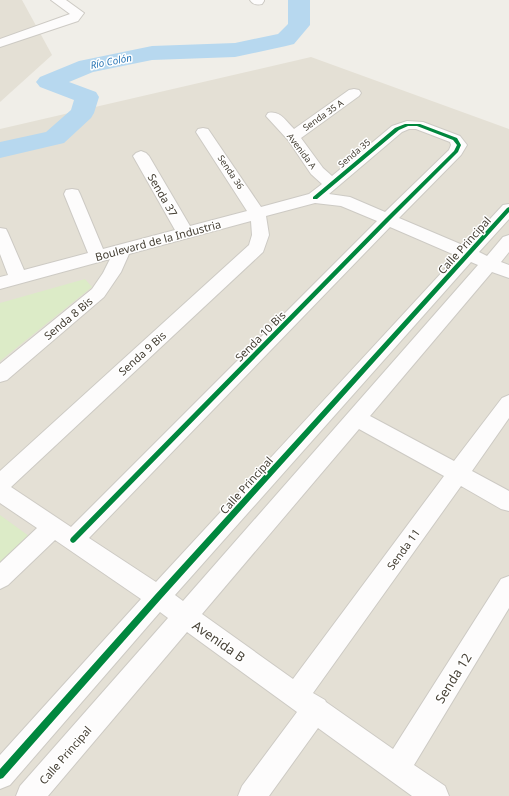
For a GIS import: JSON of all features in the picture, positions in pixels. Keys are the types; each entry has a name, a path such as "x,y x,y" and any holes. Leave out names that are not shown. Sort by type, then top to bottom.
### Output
{"street":[{"path":"61,2 79,0"},
{"path":"0,43 72,18 78,13 61,2"},
{"name":"Senda 35 A","path":"292,137 354,94"},
{"name":"Avenida A","path":"274,116 292,137 317,171 331,184"},
{"name":"Senda 35","path":"315,198 397,129 407,125 418,126 455,139 459,145"},
{"name":"Senda 36","path":"204,132 258,213"},
{"name":"Senda 10 Bis","path":"0,578 63,534 388,219 456,152 459,145"},
{"name":"Senda 37","path":"141,156 185,233"},
{"path":"72,194 98,257"},
{"path":"315,198 344,201 500,268"},
{"name":"Boulevard de la Industria","path":"0,283 315,198"},
{"name":"Calle Principal","path":"0,776 158,597 509,209"},
{"name":"Senda 9 Bis","path":"0,484 257,248 261,237 262,225 258,213"},
{"path":"0,233 19,279"},
{"name":"Calle Principal","path":"30,796 184,616 357,418 500,268 509,241"},
{"name":"Senda 8 Bis","path":"0,375 98,293 110,277 118,262 122,250"},
{"name":"Senda 11","path":"252,796 306,702 457,474 509,403"},
{"path":"357,418 509,502"},
{"name":"Avenida B","path":"0,491 158,597 435,796"},
{"name":"Senda 12","path":"396,769 509,587"}],"shaded area":[{"path":"0,0 22,0 52,55 0,102"},
{"path":"311,57 509,129 509,796 0,796 0,129"}],"green space":[{"path":"85,279 92,287 0,361 0,303"},
{"path":"0,515 33,539 0,569"}],"waterway":[{"name":"Río Colón","path":"0,150 55,138 82,113 87,97 48,82 87,66 152,53 235,50 286,39 299,25 299,0"}],"cycle path":[{"path":"73,540 388,219 456,152 459,145 455,139 418,125 407,125 397,129 315,198"},
{"path":"0,775 158,597 509,209"}]}
